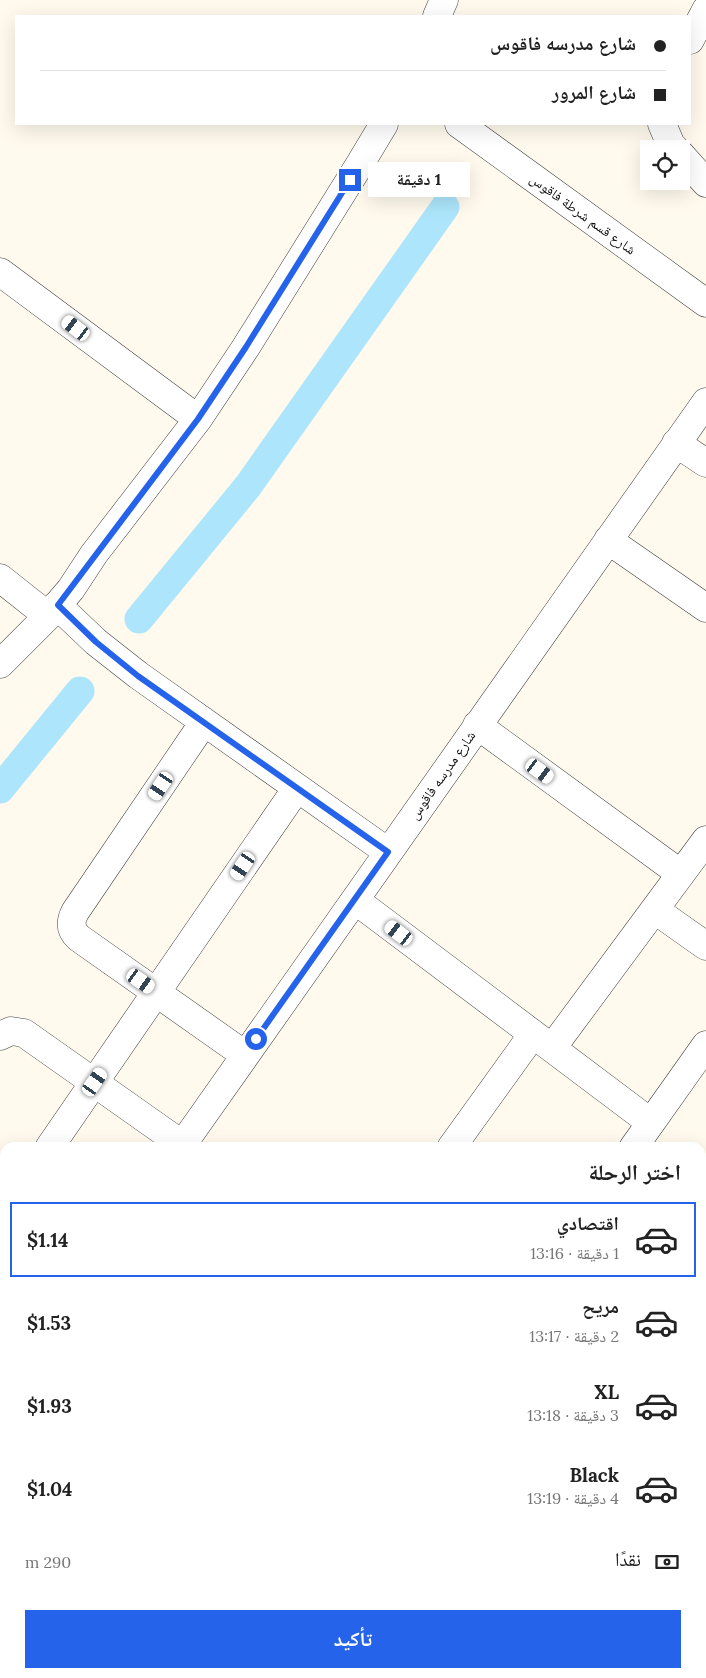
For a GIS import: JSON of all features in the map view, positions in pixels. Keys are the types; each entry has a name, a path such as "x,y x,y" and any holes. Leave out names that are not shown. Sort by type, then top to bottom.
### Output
{"street":[{"path":"437,15 444,0"},
{"path":"691,38 706,10"},
{"path":"0,664 53,610 198,419 246,347 383,125"},
{"name":"شارع قسم شرطة فاقوس","path":"461,125 706,303"},
{"path":"662,125 669,140"},
{"path":"690,165 706,183"},
{"path":"0,272 198,419"},
{"name":"شارع مدرسه فاقوس","path":"186,1142 245,1055 706,402"},
{"path":"676,443 706,464"},
{"path":"608,540 706,608"},
{"path":"0,578 53,610 116,659 388,852"},
{"path":"204,722 75,912 71,923 75,934 79,938 245,1055"},
{"path":"477,726 681,874"},
{"path":"53,1142 297,788"},
{"path":"456,1142 655,910 706,840"},
{"path":"355,900 650,1122"},
{"path":"655,910 706,946"},
{"path":"0,1036 11,1031 24,1033 178,1142"},
{"path":"637,1142 706,1045"}],"waterway":[{"path":"139,619 248,486 445,207"},
{"path":"0,789 80,691"}],"route":[{"path":"256,1039 388,852 138,676 96,642 58,605 94,554 198,419 246,347 350,180"}]}
